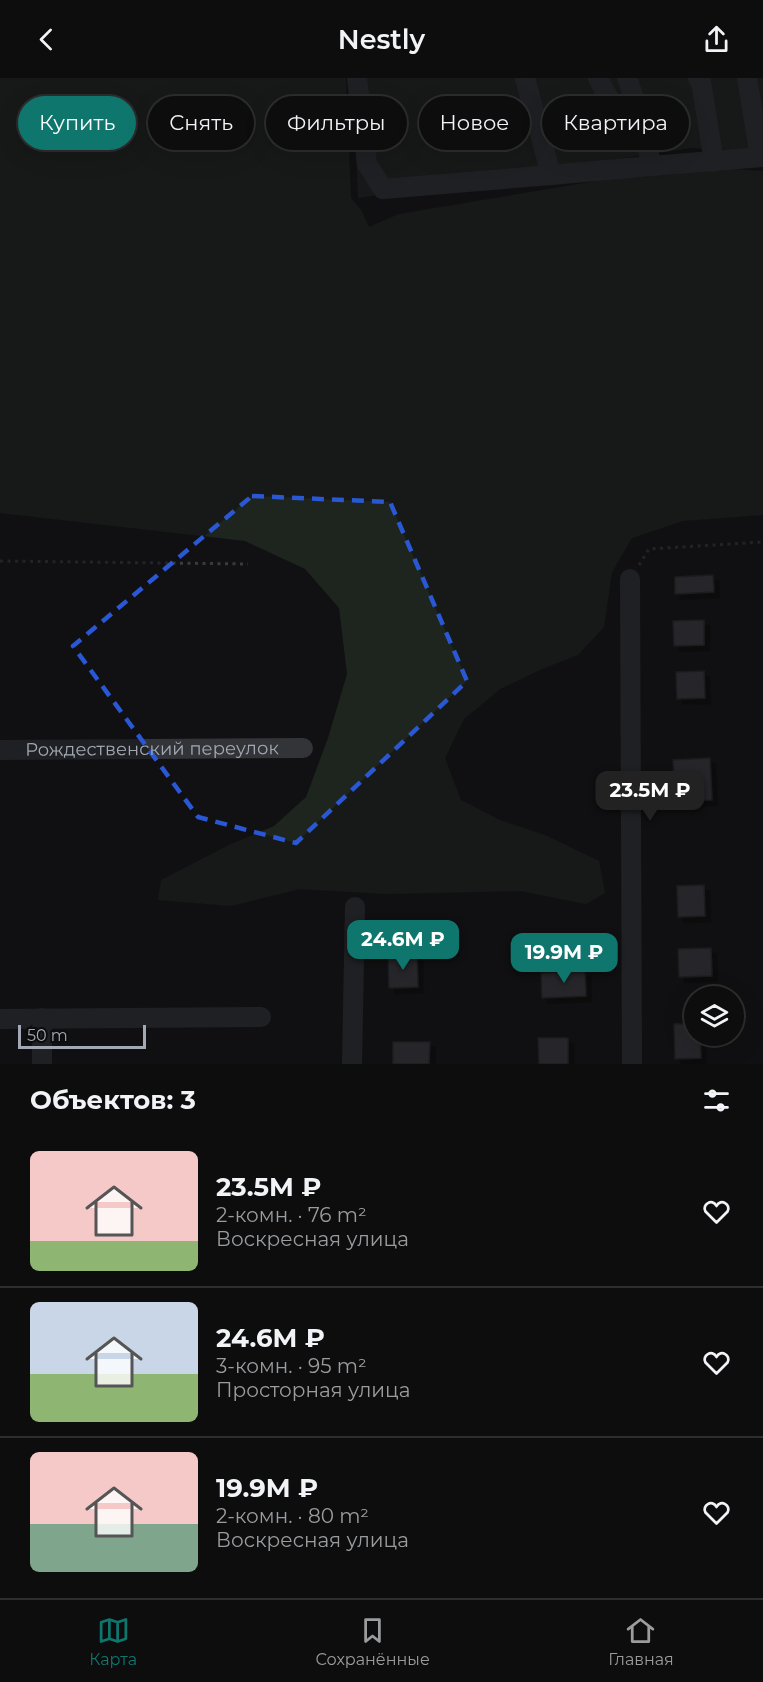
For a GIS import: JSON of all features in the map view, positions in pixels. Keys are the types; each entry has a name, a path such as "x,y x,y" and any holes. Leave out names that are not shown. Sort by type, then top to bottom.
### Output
{"street":[{"path":"357,78 367,164 383,189 761,157 747,78"},
{"path":"525,78 551,175"},
{"path":"598,78 607,96"},
{"path":"627,78 633,96"},
{"path":"698,78 701,82 714,162"},
{"path":"648,150 651,166"},
{"path":"630,579 632,1064"},
{"name":"Рождественский переулок","path":"0,750 303,748"},
{"path":"352,1064 355,907"},
{"path":"0,1019 261,1017"},
{"path":"42,1018 42,1064"}],"path":[{"path":"630,579 649,549 763,542"},
{"path":"0,561 248,564"}],"highlighted area":[{"path":"252,496 390,502 467,681 296,843 198,817 73,646"}],"shaded area":[{"path":"0,78 346,78 347,96 266,96 266,150 349,150 351,198 361,210 369,227 399,214 686,166 763,171 763,515 683,521 632,538 612,572 604,627 578,655 500,689 464,719 445,758 461,800 500,820 545,835 599,861 605,893 586,904 521,891 387,894 300,889 231,906 158,900 161,880 229,845 274,826 306,797 328,738 347,674 339,608 305,569 245,541 0,513"},
{"path":"353,78 763,78 763,152 689,148 689,96 542,96 542,150 678,150 358,198 356,150 407,150 407,96 354,96"}],"building":[{"path":"713,575 714,592 675,594 675,577"},
{"path":"704,620 704,645 674,646 673,621"},
{"path":"704,671 705,698 677,699 676,672"},
{"path":"710,758 712,800 675,801 673,760"},
{"path":"704,885 705,916 678,917 677,886"},
{"path":"711,948 712,976 679,977 678,949"},
{"path":"417,953 418,987 389,988 388,954"},
{"path":"585,971 586,996 542,998 541,973"},
{"path":"674,1024 684,1024 684,1046 700,1046 701,1058 675,1059"},
{"path":"538,1038 568,1038 568,1064 539,1064"},
{"path":"393,1042 430,1042 429,1064 393,1064"}]}
